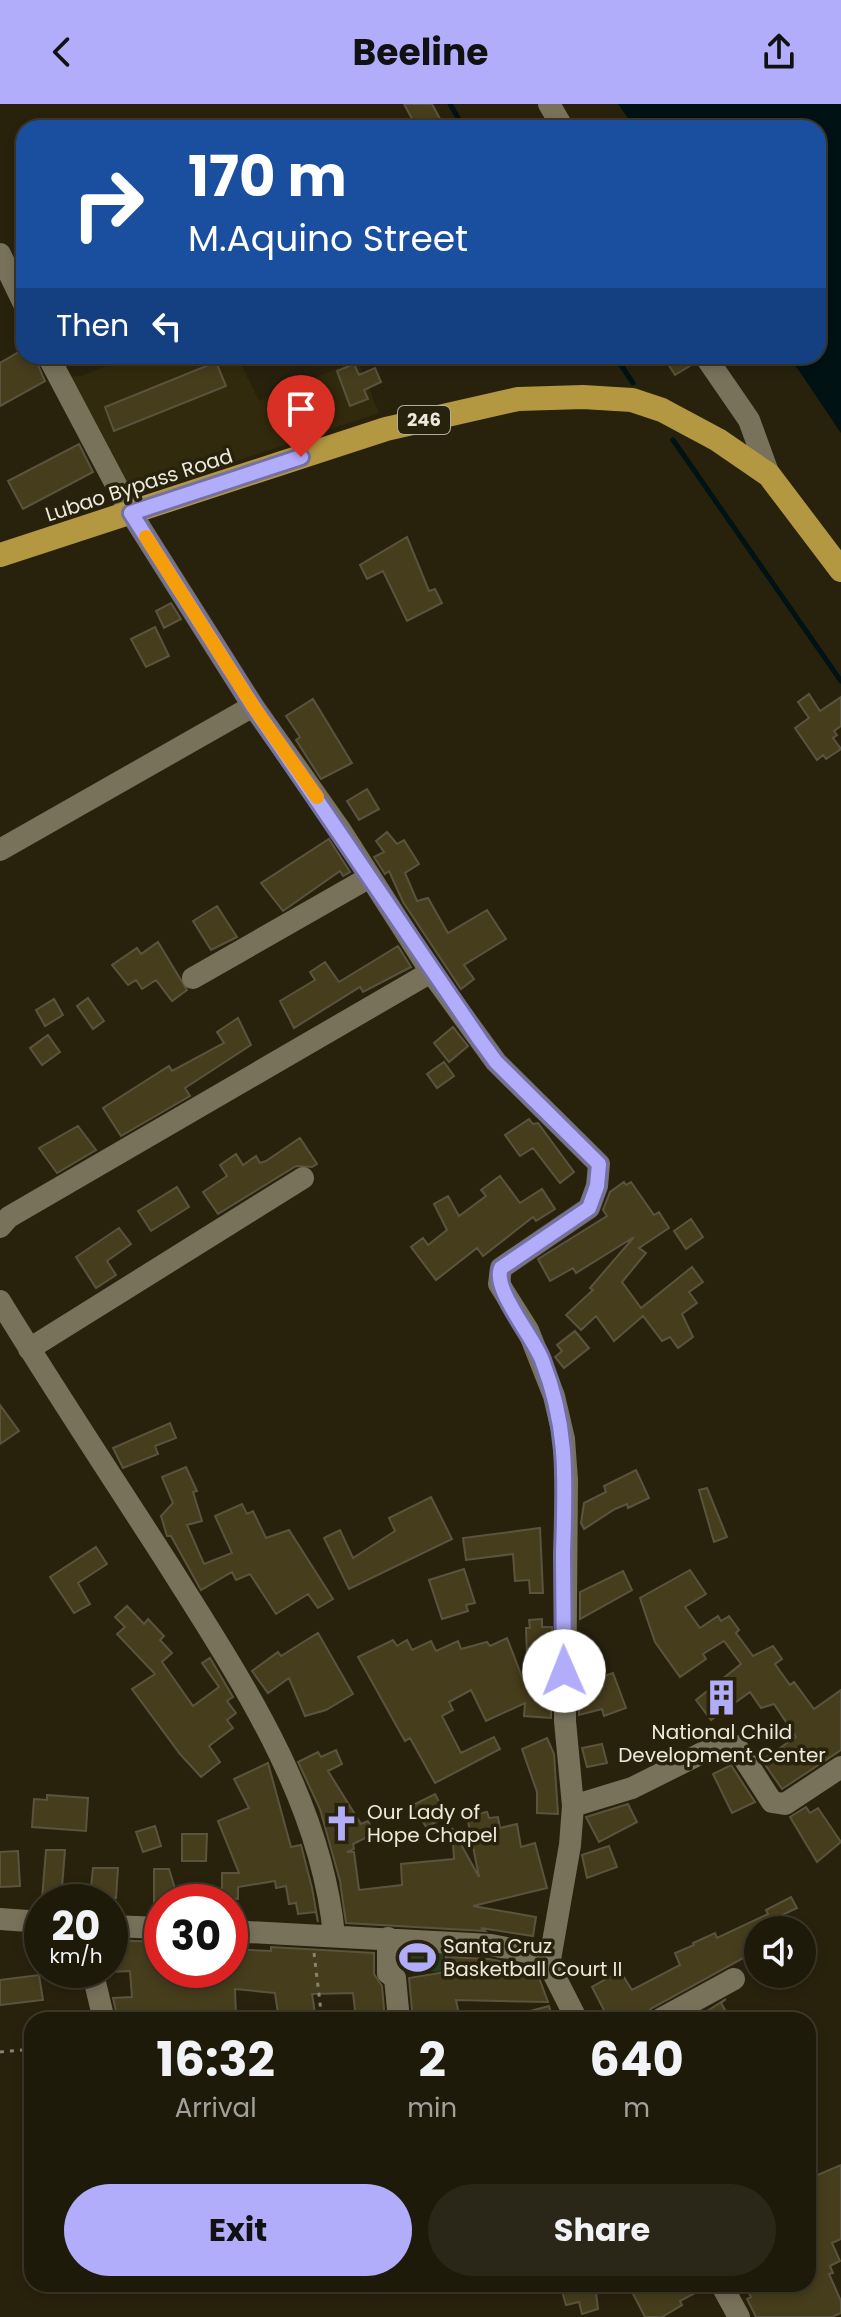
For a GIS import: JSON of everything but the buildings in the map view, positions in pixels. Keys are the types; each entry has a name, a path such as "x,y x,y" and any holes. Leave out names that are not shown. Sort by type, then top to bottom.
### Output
{"highway":[{"name":"Lubao Bypass Road","path":"0,555 386,429 518,399 632,400 662,410 718,440 769,475 841,570"}],"street":[{"path":"0,254 16,287"},
{"path":"52,364 131,513 253,706 431,972 496,1062 599,1164 597,1186 589,1208 501,1268 498,1275 501,1290 528,1330 542,1360 564,1439 567,1480 563,1553 565,1721 573,1806 570,1845 549,1965"},
{"path":"710,364 749,420 769,475"},
{"path":"0,850 253,706"},
{"path":"193,978 370,877"},
{"path":"0,1227 9,1217 431,972"},
{"path":"29,1349 303,1178"},
{"path":"0,1301 216,1640 271,1736 321,1860 334,1935"},
{"path":"573,1806 632,1788 720,1744 736,1746 772,1802 785,1804 841,1767"},
{"path":"0,1919 24,1921"},
{"path":"248,1932 491,1945 531,1953 549,1965 573,2012"},
{"path":"388,1938 388,1973 395,1978 398,2012"},
{"path":"674,2012 734,1979"},
{"path":"96,1988 102,2012"},
{"path":"725,2292 739,2317"}],"path":[{"path":"311,1934 321,2012"},
{"path":"0,2052 24,2050"}],"shaded area":[{"path":"618,104 841,104 841,433 794,364 826,364 826,120 629,120"},
{"path":"111,364 241,364 259,401 347,364 359,364 379,413 132,496 65,377 82,376"}],"green space":[{"name":"Santa Cruz Basketball Court II","path":"390,1942 444,1945 443,1972 389,1969"}],"waterway":[{"path":"450,104 459,120"},
{"path":"620,364 633,383"},
{"path":"673,440 841,681"}],"slow traffic":[{"path":"146,537 253,706 317,797"}],"place":[{"name":"National Child Development Center","path":"722,1697"},
{"name":"Our Lady of Hope Chapel","path":"341,1823"},
{"name":"Santa Cruz Basketball Court II","path":"417,1957"}],"route":[{"path":"301,457 131,513 253,706 339,828 431,972 496,1062 599,1164 597,1186 589,1208 501,1268 498,1275 501,1290 528,1330 542,1360 564,1439 567,1480 563,1553 564,1671"}]}
